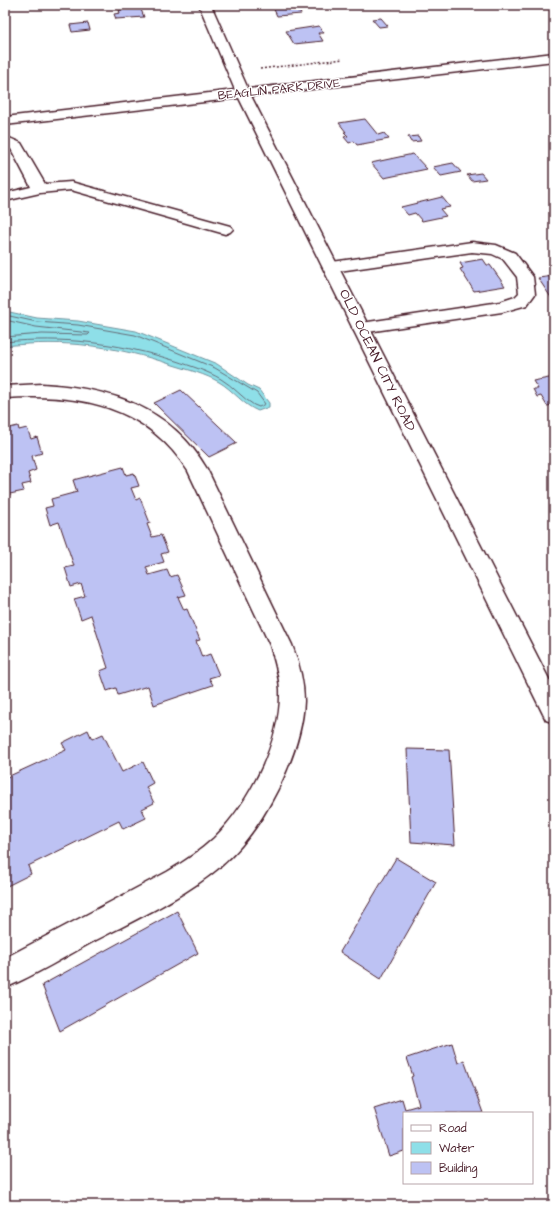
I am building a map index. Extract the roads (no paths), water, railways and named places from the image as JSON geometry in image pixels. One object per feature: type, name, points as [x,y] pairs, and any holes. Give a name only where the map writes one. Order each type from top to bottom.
[{"type":"main road","name":"OLD OCEAN CITY ROAD","points":[[205,5],[243,93],[332,267],[361,328],[554,713]]},
{"type":"main road","name":"BEAGLIN PARK DRIVE","points":[[5,121],[554,57]]},
{"type":"main road","points":[[5,140],[16,146],[40,189]]},
{"type":"main road","points":[[5,197],[40,189],[71,186],[225,229]]},
{"type":"main road","points":[[332,267],[472,246],[496,250],[509,256],[525,277],[527,294],[521,301],[502,307],[361,328]]},
{"type":"main road","points":[[5,392],[38,390],[60,391],[100,398],[135,411],[150,419],[164,429],[179,445],[197,470],[281,645],[290,675],[292,712],[275,768],[262,794],[244,822],[224,846],[196,869],[167,887],[5,974]]},
{"type":"water","points":[[5,311],[37,318],[78,321],[136,331],[217,364],[248,385],[259,390],[269,403],[269,407],[258,411],[214,379],[191,370],[131,353],[70,344],[49,343],[5,346]]}]
